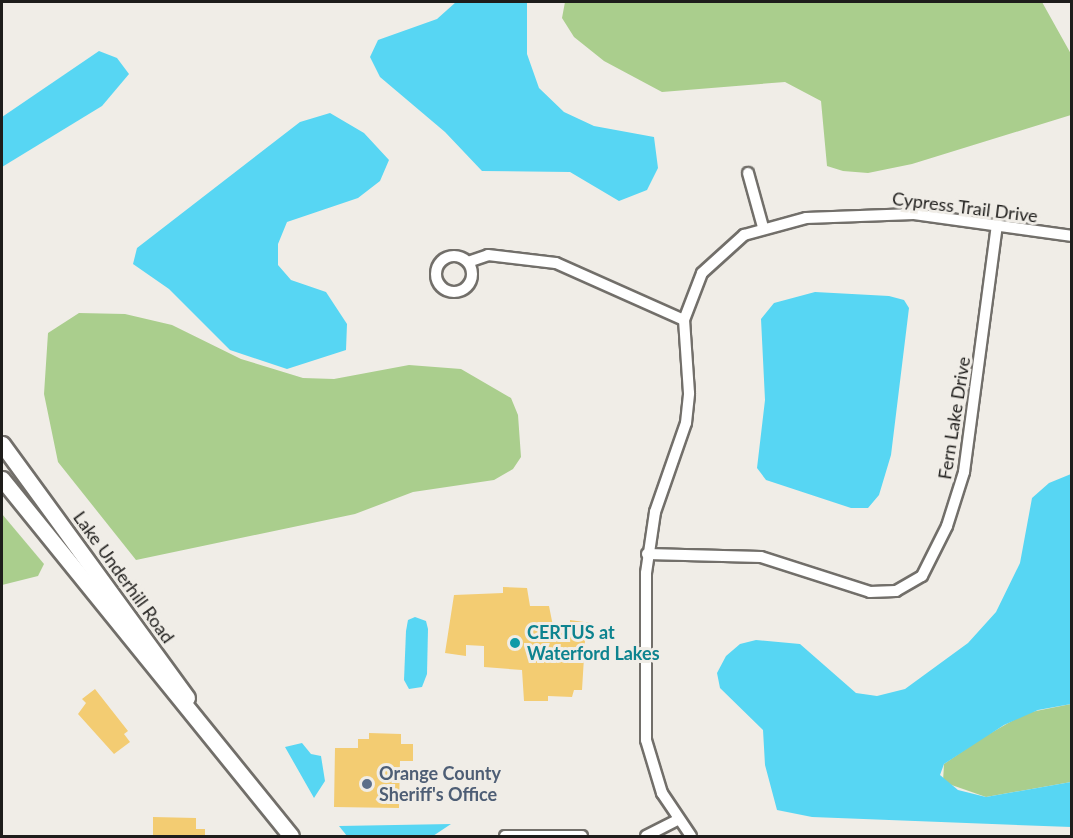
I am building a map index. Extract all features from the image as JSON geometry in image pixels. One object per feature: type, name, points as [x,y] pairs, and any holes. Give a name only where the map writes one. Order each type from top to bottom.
[{"type":"street","points":[[748,173],[763,227]]},
{"type":"street","name":"Cypress Trail Drive","points":[[691,837],[678,820],[658,783],[645,733],[648,554],[658,502],[687,418],[684,320],[707,265],[730,243],[763,227],[806,218],[896,214],[1071,236]]},
{"type":"street","name":"Fern Lake Drive","points":[[648,554],[765,557],[870,592],[896,591],[922,576],[945,533],[964,472],[997,225]]},
{"type":"street","points":[[468,262],[489,255],[556,263],[684,320]]},
{"type":"street","name":"Lake Underhill Road","points":[[2,444],[120,602],[210,737]]},
{"type":"street","name":"Lake Underhill Road","points":[[2,479],[291,837]]},
{"type":"street","points":[[646,837],[678,820]]},
{"type":"street","points":[[505,837],[582,837]]},
{"type":"green space","points":[[565,2],[1042,2],[1071,54],[1071,115],[912,164],[868,173],[843,171],[827,166],[821,101],[785,82],[662,92],[604,61],[574,37],[562,18]]},
{"type":"green space","points":[[79,313],[125,314],[172,325],[241,359],[303,378],[334,379],[409,365],[461,369],[511,398],[518,415],[521,457],[513,469],[494,480],[413,492],[355,514],[136,560],[58,462],[44,394],[48,333]]},
{"type":"green space","points":[[2,514],[44,564],[38,576],[2,585]]},
{"type":"green space","points":[[1071,704],[1071,782],[986,797],[943,782],[944,764],[982,738],[1026,713]]},
{"type":"water","points":[[456,2],[527,2],[527,54],[539,88],[564,112],[594,126],[654,137],[658,168],[647,190],[619,201],[570,172],[482,171],[445,132],[380,77],[370,57],[378,40],[437,19]]},
{"type":"water","points":[[99,51],[117,58],[129,74],[102,106],[2,167],[2,117]]},
{"type":"water","points":[[330,113],[364,133],[389,160],[380,181],[358,198],[287,222],[278,244],[278,265],[291,280],[326,292],[347,324],[346,350],[287,369],[230,350],[169,289],[133,264],[137,248],[300,122]]},
{"type":"water","points":[[815,292],[889,296],[904,300],[909,308],[891,455],[879,495],[868,508],[851,508],[766,480],[757,468],[765,400],[761,319],[774,303]]},
{"type":"water","points":[[1071,474],[1071,704],[1038,710],[1004,725],[944,764],[940,775],[958,790],[986,797],[1071,782],[1071,827],[812,817],[777,810],[765,765],[763,730],[720,688],[717,673],[726,656],[740,644],[756,640],[800,644],[856,693],[877,696],[905,689],[968,643],[996,612],[1020,563],[1032,498],[1049,483]]},
{"type":"water","points":[[415,617],[426,621],[428,629],[427,674],[422,687],[409,689],[404,680],[406,631],[408,620]]},
{"type":"water","points":[[302,743],[311,754],[321,756],[325,781],[314,798],[285,747]]},
{"type":"water","points":[[451,824],[433,836],[347,836],[339,826]]},
{"type":"building","name":"CERTUS at Waterford Lakes","points":[[503,587],[527,588],[530,606],[549,606],[553,626],[570,626],[570,620],[591,623],[591,641],[585,641],[582,690],[574,690],[572,697],[548,696],[548,701],[524,701],[522,670],[484,667],[484,646],[466,645],[466,656],[445,653],[454,595],[503,593]]},
{"type":"building","points":[[95,689],[128,731],[124,734],[130,742],[114,754],[78,714],[86,703],[82,699]]},
{"type":"building","name":"Orange County Sheriff's Office","points":[[369,733],[401,734],[401,744],[413,744],[413,761],[400,761],[399,808],[334,807],[335,748],[358,748],[358,739],[369,739]]},
{"type":"building","points":[[153,817],[196,818],[196,829],[205,829],[205,837],[153,837]]},
{"type":"place","name":"CERTUS at Waterford Lakes","points":[[515,643]]},
{"type":"place","name":"Orange County Sheriff's Office","points":[[367,784]]}]
